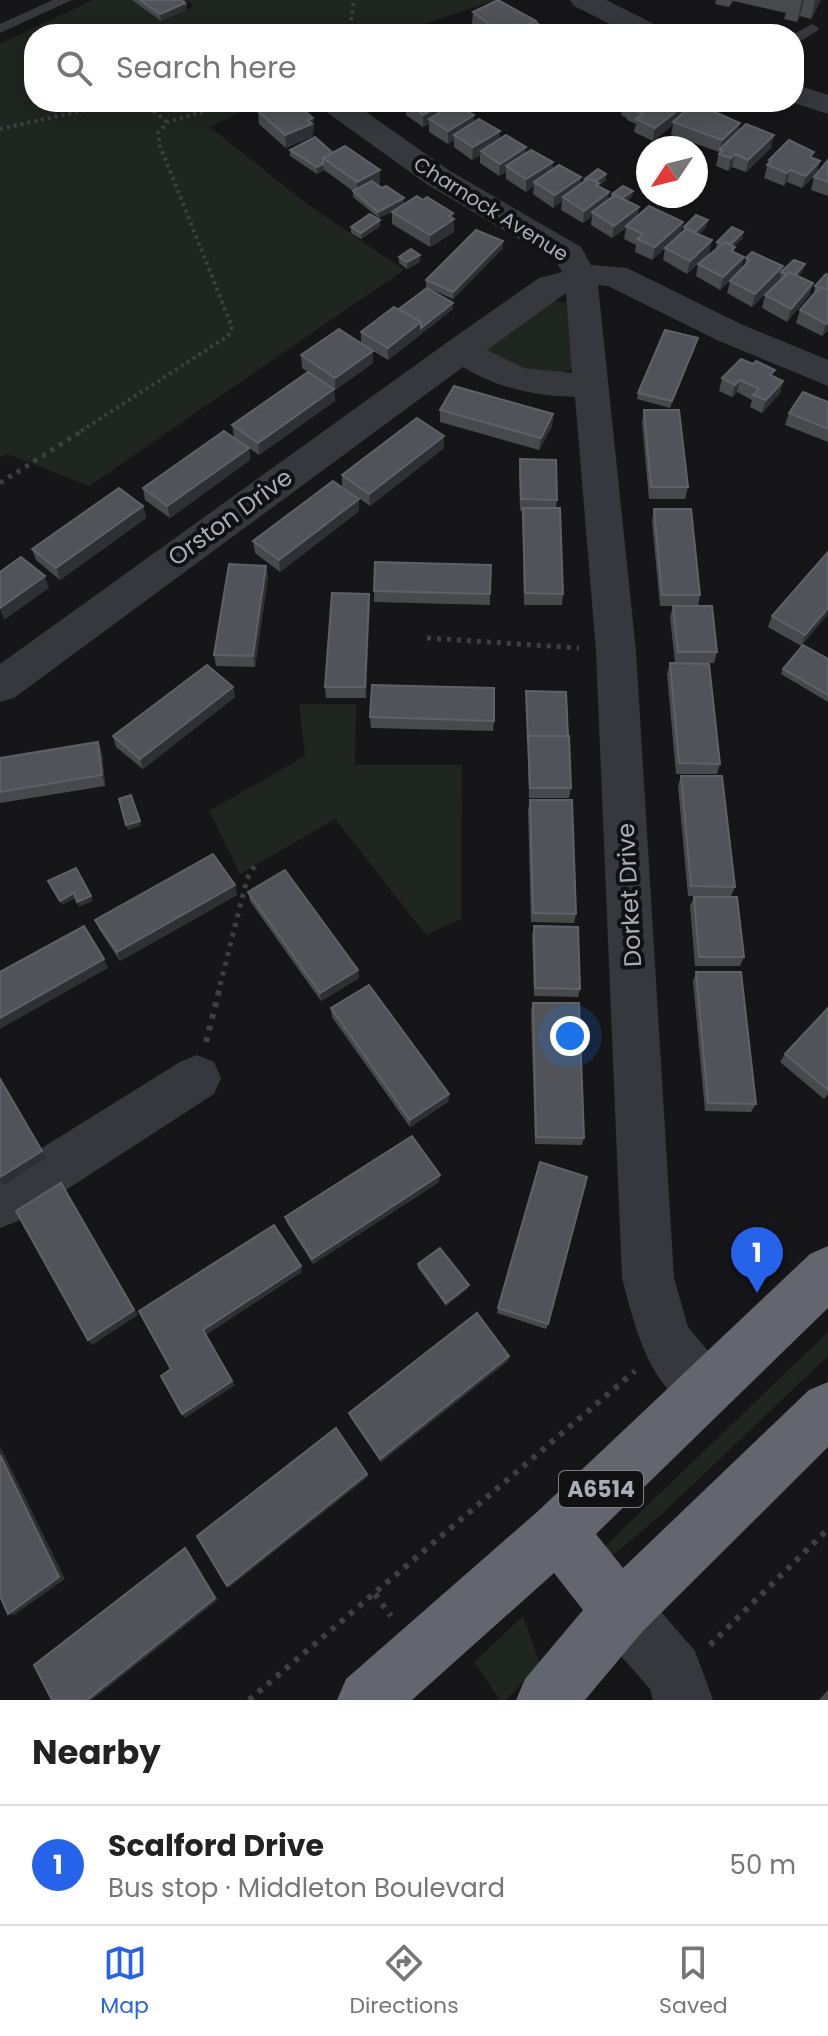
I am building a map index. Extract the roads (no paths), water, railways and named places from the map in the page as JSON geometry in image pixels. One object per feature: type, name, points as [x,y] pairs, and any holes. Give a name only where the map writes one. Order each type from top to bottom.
[{"type":"highway","name":"A6514","points":[[367,1700],[557,1532],[828,1272]]},
{"type":"highway","points":[[546,1700],[621,1611],[828,1409]]},
{"type":"highway","points":[[557,1532],[621,1611]]},
{"type":"street","points":[[584,0],[632,24]]},
{"type":"street","points":[[804,97],[828,105]]},
{"type":"street","name":"Charnock Avenue","points":[[346,112],[439,178],[569,254],[581,277],[615,276],[731,333],[828,374]]},
{"type":"street","name":"Orston Drive","points":[[0,686],[461,349],[551,286],[581,277]]},
{"type":"street","name":"Dorket Drive","points":[[581,277],[616,651],[648,1278],[665,1341],[705,1389]]},
{"type":"street","points":[[461,349],[481,364],[515,380],[548,385],[591,385]]},
{"type":"street","points":[[0,1203],[197,1078]]},
{"type":"street","points":[[621,1611],[674,1672],[691,1677]]},
{"type":"lane","points":[[0,29],[65,0]]},
{"type":"lane","points":[[804,34],[812,28]]},
{"type":"place","name":"Scalford Drive","points":[[757,1293]]}]
